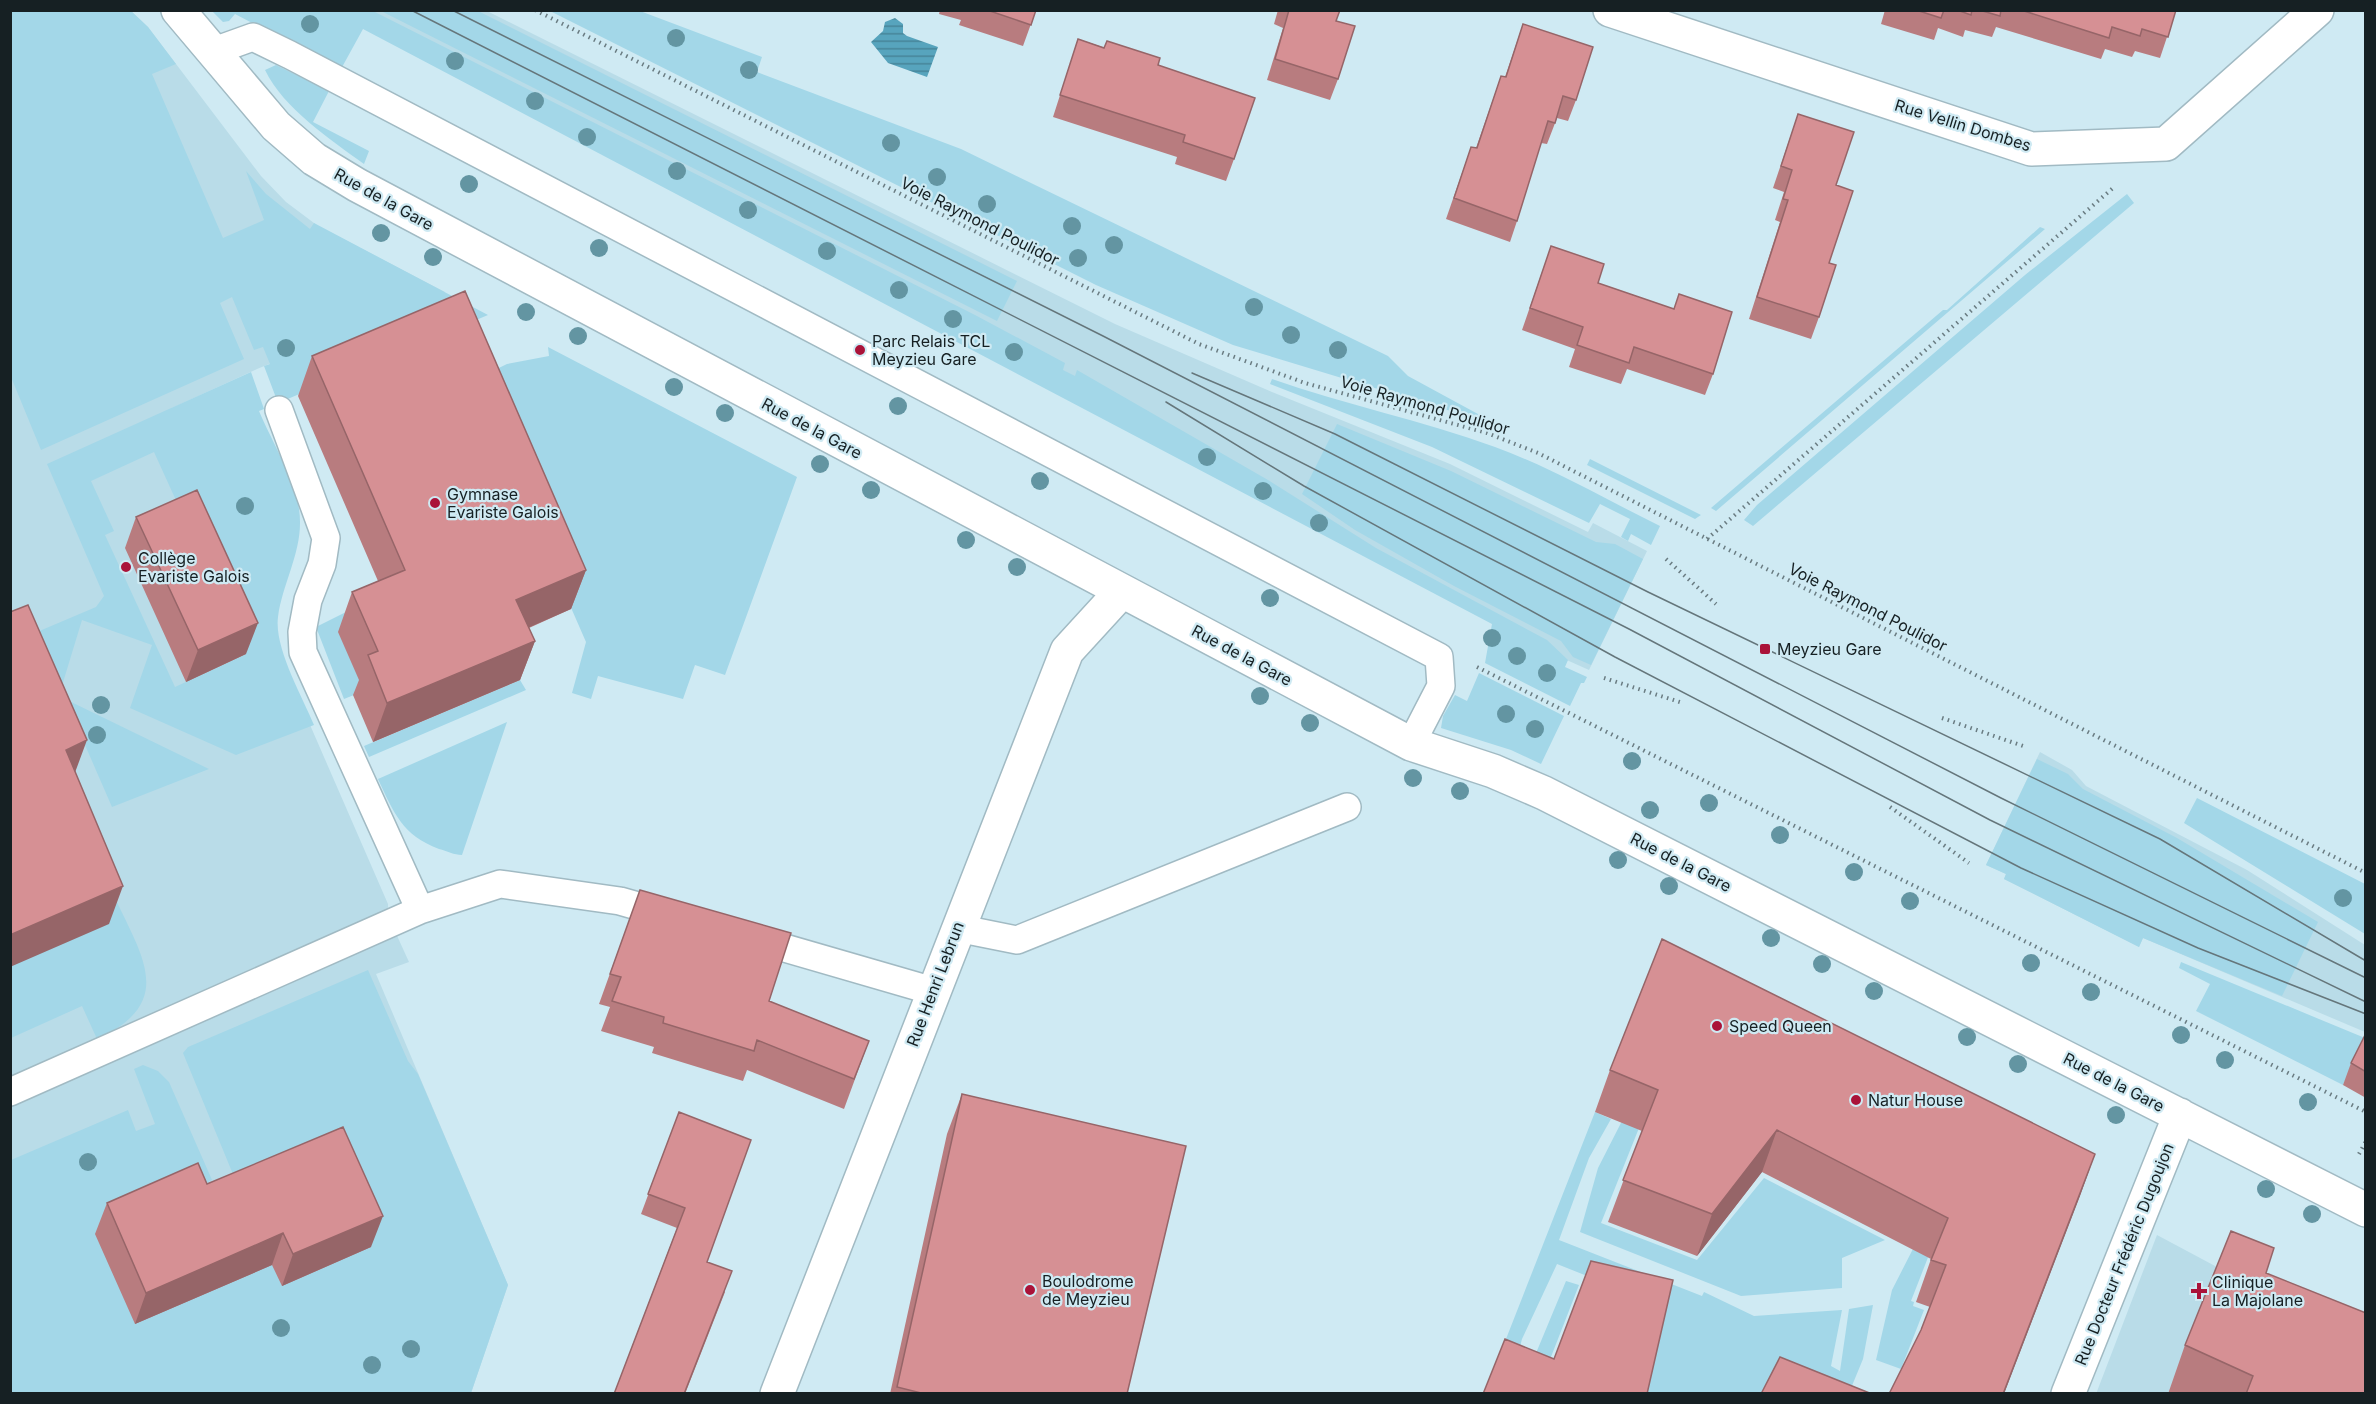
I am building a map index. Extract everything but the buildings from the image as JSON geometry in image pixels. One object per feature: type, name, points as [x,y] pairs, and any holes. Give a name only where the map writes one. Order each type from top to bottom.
[{"type":"street","name":"Rue de la Gare","points":[[178,10],[276,126],[314,159],[357,185],[1411,744],[1493,771],[1544,793],[2366,1210]]},
{"type":"street","name":"Rue Vellin Dombes","points":[[1610,10],[2031,149],[2166,144]]},
{"type":"street","points":[[2166,144],[2317,10]]},
{"type":"street","name":"Rue Henri Lebrun","points":[[777,1394],[1067,651],[1121,592]]},
{"type":"street","name":"Rue Docteur Frédéric Dugoujon","points":[[2068,1394],[2180,1115]]},
{"type":"lane","points":[[214,51],[253,38],[281,51],[1439,657],[1441,686],[1411,744]]},
{"type":"lane","points":[[279,410],[326,538],[322,564],[308,600],[302,632],[303,652],[420,910]]},
{"type":"lane","points":[[957,928],[1017,940],[1347,807]]},
{"type":"lane","points":[[10,1092],[420,910],[500,884],[620,901],[933,991]]},
{"type":"path","name":"Voie Raymond Poulidor","points":[[535,10],[1199,344],[1305,383],[1487,433],[1538,453],[2366,873]]},
{"type":"path","points":[[1707,539],[2166,144]]},
{"type":"path","points":[[1666,559],[1716,604]]},
{"type":"path","points":[[1439,657],[1471,664],[2366,1112]]},
{"type":"path","points":[[1604,678],[1683,703]]},
{"type":"path","points":[[1942,718],[2026,747]]},
{"type":"path","points":[[1890,807],[1969,863]]},
{"type":"path","points":[[2359,1154],[2366,1141]]},
{"type":"shaded area","name":"Collège Evariste Galois","points":[[10,11],[131,11],[148,27],[261,176],[286,202],[318,226],[445,292],[257,369],[172,408],[388,904],[388,916],[409,962],[376,974],[508,1285],[471,1393],[11,1393]]},
{"type":"shaded area","points":[[10,11],[131,11],[148,27],[176,64],[152,74],[223,238],[264,220],[246,171],[266,194],[310,229],[314,223],[488,315],[278,403],[264,366],[270,364],[263,347],[254,350],[232,297],[220,303],[244,359],[41,450],[11,377]]},
{"type":"shaded area","points":[[212,11],[373,11],[975,315],[1065,363],[1063,370],[1075,376],[1077,370],[1268,480],[1376,548],[1547,640],[1568,660],[1565,667],[1587,677],[1584,683],[1581,683],[1570,706],[1485,663],[1492,624],[363,29],[341,69],[235,14],[229,21],[223,22]]},
{"type":"shaded area","points":[[359,11],[487,11],[1115,324],[1272,392],[1450,464],[1588,532],[1593,523],[1647,551],[1589,670],[1560,657],[1062,370],[1064,366]]},
{"type":"shaded area","points":[[381,11],[478,11],[1017,281],[997,321]]},
{"type":"shaded area","points":[[550,11],[640,11],[762,57],[757,72],[961,149],[1388,356],[1408,376],[1500,426],[1233,345],[1096,285]]},
{"type":"shaded area","points":[[895,18],[903,24],[903,33],[907,36],[938,47],[927,77],[888,63],[871,42],[883,31],[885,22]]},
{"type":"shaded area","points":[[276,65],[329,91],[313,122],[369,151],[364,164],[309,122],[284,98],[265,70]]},
{"type":"shaded area","points":[[2127,194],[2134,203],[1753,526],[1744,520],[1757,505],[2025,275]]},
{"type":"shaded area","points":[[2040,227],[2045,229],[1716,511],[1711,508],[1943,310],[1947,310]]},
{"type":"shaded area","points":[[548,347],[797,477],[725,675],[695,665],[683,699],[598,676],[591,699],[572,693],[586,642],[472,381],[507,364],[549,356]]},
{"type":"shaded area","points":[[251,372],[264,409],[259,411],[288,472],[297,497],[299,537],[281,603],[278,629],[284,657],[314,725],[236,755],[130,708],[152,645],[82,620],[61,689],[37,632],[96,607],[104,596],[47,464]],"holes":[[[154,452],[246,654],[175,687],[105,535],[114,531],[91,481]]]},
{"type":"shaded area","points":[[1272,379],[1495,447],[1558,474],[1660,526],[1651,545],[1631,534],[1628,541],[1621,537],[1630,519],[1600,504],[1589,523],[1432,447],[1270,384]]},
{"type":"shaded area","points":[[1337,424],[1451,471],[1596,542],[1615,544],[1643,559],[1591,665],[1573,657],[1561,641],[1454,586],[1355,530],[1302,494]]},
{"type":"shaded area","points":[[1590,459],[1701,515],[1695,519],[1587,465]]},
{"type":"shaded area","points":[[366,602],[364,691],[344,699],[316,627]]},
{"type":"shaded area","points":[[1479,673],[1564,716],[1541,764],[1511,750],[1441,728],[1443,716],[1455,695],[1467,701]]},
{"type":"shaded area","points":[[520,680],[526,690],[369,757],[364,746]]},
{"type":"shaded area","points":[[65,699],[209,769],[112,807]]},
{"type":"shaded area","points":[[507,722],[462,855],[439,849],[416,837],[401,822],[378,779]]},
{"type":"shaded area","points":[[2040,752],[2072,770],[2086,786],[2247,870],[2365,945],[2365,1032],[2143,938],[2139,947],[2004,879],[2006,874],[1986,865]]},
{"type":"shaded area","points":[[2037,759],[2068,774],[2083,789],[2177,838],[2318,922],[2282,996],[2143,938],[2139,947],[2004,879],[2006,874],[1986,865]]},
{"type":"shaded area","points":[[2197,798],[2365,884],[2365,934],[2184,823]]},
{"type":"shaded area","points":[[112,891],[133,935],[146,974],[145,992],[138,1009],[123,1024],[97,1039],[82,1006],[11,1038],[10,966]]},
{"type":"shaded area","points":[[2181,962],[2365,1038],[2343,1085],[2196,1011],[2210,984],[2179,968]]},
{"type":"shaded area","points":[[368,970],[408,1061],[418,1074],[508,1285],[471,1393],[11,1394],[11,1160],[128,1110],[136,1131],[155,1124],[134,1069],[143,1065],[158,1071],[169,1082],[212,1180],[187,1194],[242,1196],[183,1053],[188,1047]]},
{"type":"shaded area","points":[[1648,1070],[1661,1073],[1601,1223],[1697,1260],[1764,1178],[1885,1240],[1842,1258],[1842,1288],[1741,1296],[1580,1232],[1598,1168]]},
{"type":"shaded area","points":[[1595,1112],[1611,1119],[1589,1158],[1559,1240],[1702,1296],[1704,1292],[1754,1316],[1842,1310],[1831,1366],[1840,1371],[1849,1309],[1873,1305],[1863,1359],[1849,1393],[1645,1393],[1665,1307],[1557,1264],[1522,1339],[1513,1374],[1495,1367]]},
{"type":"shaded area","name":"Clinique La Majolane","points":[[2157,1235],[2365,1346],[2365,1393],[2096,1394]]},
{"type":"shaded area","points":[[1934,1242],[1911,1301],[1914,1302],[1913,1306],[1924,1310],[1901,1369],[1876,1360],[1892,1290],[1916,1243]]},
{"type":"shaded area","points":[[1566,1281],[1579,1285],[1549,1362],[1519,1394]]},
{"type":"tram line","points":[[411,10],[1629,629],[1990,820],[2366,1002]]},
{"type":"tram line","points":[[452,10],[1103,336],[2001,798],[2366,978]]},
{"type":"tram line","points":[[1192,373],[1335,434],[1648,592],[2160,839],[2366,961]]},
{"type":"tram line","points":[[1166,402],[1304,486],[1615,657],[2021,868],[2198,948],[2366,1014]]},
{"type":"place","name":"Parc Relais TCL Meyzieu Gare","points":[[860,350]]},
{"type":"place","name":"Gymnase Evariste Galois","points":[[435,503]]},
{"type":"place","name":"Collège Evariste Galois","points":[[126,567]]},
{"type":"place","name":"Meyzieu Gare","points":[[1765,649]]},
{"type":"place","name":"Speed Queen","points":[[1717,1026]]},
{"type":"place","name":"Natur House","points":[[1856,1100]]},
{"type":"place","name":"Boulodrome de Meyzieu","points":[[1030,1290]]},
{"type":"place","name":"Clinique La Majolane","points":[[2199,1291]]}]
